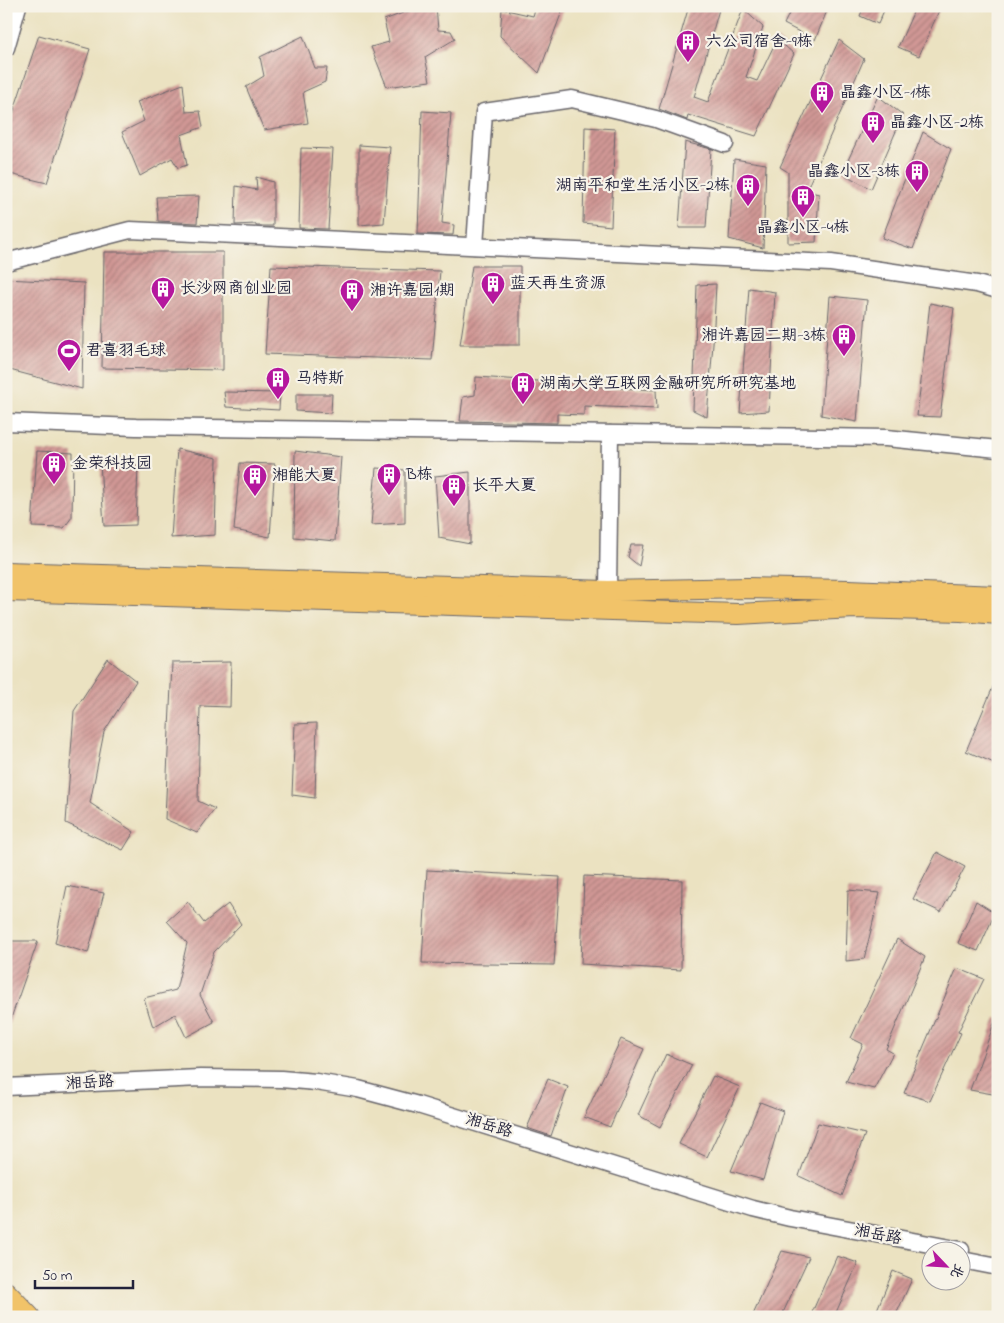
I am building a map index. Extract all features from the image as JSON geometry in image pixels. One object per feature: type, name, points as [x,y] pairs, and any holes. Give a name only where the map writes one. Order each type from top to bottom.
[{"type":"main road","points":[[6,572],[608,591],[747,588],[998,596]]},
{"type":"main road","points":[[6,591],[738,614],[855,608],[998,614]]},
{"type":"main road","points":[[6,1292],[30,1317]]},
{"type":"street","points":[[6,48],[18,6]]},
{"type":"street","points":[[475,246],[484,112],[572,99],[656,119],[725,144]]},
{"type":"street","points":[[6,262],[130,230],[831,263],[977,284],[998,290]]},
{"type":"street","points":[[6,422],[136,427],[886,438],[998,449]]},
{"type":"street","points":[[608,591],[610,434]]},
{"type":"street","name":"湘岳路","points":[[6,1087],[200,1078],[248,1078],[316,1082],[418,1104],[753,1209],[922,1243]]},
{"type":"street","name":"湘岳路","points":[[6,1096],[222,1086],[297,1089],[336,1095],[447,1124],[732,1212],[828,1235],[922,1252]]},
{"type":"street","name":"湘岳路","points":[[972,1253],[998,1257]]},
{"type":"street","points":[[972,1262],[998,1267]]},
{"type":"building","points":[[422,6],[436,6],[438,30],[451,31],[455,39],[425,57],[430,81],[387,87],[371,47],[389,42],[384,20]]},
{"type":"building","points":[[536,6],[564,6],[539,73],[500,36],[502,9],[533,16]]},
{"type":"building","points":[[689,6],[720,6],[694,97],[708,102],[743,9],[763,27],[746,77],[757,81],[777,39],[794,54],[756,136],[688,115],[687,120],[659,109]]},
{"type":"building","points":[[793,6],[829,6],[815,40],[784,24]]},
{"type":"building","points":[[864,6],[886,6],[878,24],[860,16]]},
{"type":"building","points":[[916,6],[941,6],[919,56],[898,47]]},
{"type":"building","points":[[39,35],[90,49],[47,183],[6,173],[6,134]]},
{"type":"building","points":[[303,36],[315,68],[327,68],[325,82],[303,92],[308,123],[264,130],[246,87],[264,76],[260,57]]},
{"type":"building","name":"晶鑫小区-1栋","points":[[839,40],[864,59],[806,191],[819,194],[816,242],[788,243],[788,172],[780,167]]},
{"type":"building","points":[[183,84],[186,112],[200,111],[203,127],[181,135],[187,165],[178,168],[172,158],[140,176],[122,132],[144,121],[137,102]]},
{"type":"building","name":"晶鑫小区-2栋","points":[[878,96],[903,115],[871,189],[842,173]]},
{"type":"building","points":[[422,111],[451,113],[442,223],[454,225],[453,235],[418,234]]},
{"type":"building","points":[[585,127],[615,129],[611,226],[583,223]]},
{"type":"building","name":"晶鑫小区-3栋","points":[[923,132],[951,149],[913,249],[882,238]]},
{"type":"building","points":[[685,142],[711,149],[706,228],[679,228]]},
{"type":"building","points":[[359,145],[390,147],[384,223],[359,225]]},
{"type":"building","points":[[301,148],[333,149],[328,229],[299,228]]},
{"type":"building","name":"湖南平和堂生活小区-2栋","points":[[734,159],[766,164],[763,248],[729,239]]},
{"type":"building","points":[[256,177],[273,182],[273,226],[256,226],[256,224],[235,225],[236,186],[257,190]]},
{"type":"building","points":[[199,196],[197,223],[158,221],[156,197]]},
{"type":"building","name":"长沙网商创业园","points":[[104,252],[223,252],[223,370],[102,368]]},
{"type":"building","name":"湘许嘉园1期","points":[[271,266],[440,271],[432,360],[265,354]]},
{"type":"building","name":"蓝天再生资源","points":[[472,266],[520,266],[520,345],[460,345]]},
{"type":"building","points":[[6,279],[84,283],[82,389],[6,369]]},
{"type":"building","points":[[716,284],[707,417],[693,410],[697,285]]},
{"type":"building","points":[[749,288],[775,292],[769,411],[740,413]]},
{"type":"building","name":"湘许嘉园二期-3栋","points":[[830,296],[867,300],[857,422],[821,415]]},
{"type":"building","points":[[930,303],[954,308],[940,417],[917,416]]},
{"type":"building","name":"湖南大学互联网金融研究所研究基地","points":[[476,377],[656,390],[657,409],[584,406],[584,415],[557,414],[557,423],[460,421],[463,397],[475,395]]},
{"type":"building","points":[[224,392],[280,393],[279,410],[226,407]]},
{"type":"building","points":[[296,394],[332,394],[331,413],[296,411]]},
{"type":"building","points":[[177,449],[217,458],[215,535],[171,538]]},
{"type":"building","name":"金荣科技园","points":[[37,451],[73,453],[72,517],[64,528],[32,527]]},
{"type":"building","points":[[295,451],[341,457],[335,541],[294,537]]},
{"type":"building","points":[[100,462],[138,465],[136,525],[104,526]]},
{"type":"building","name":"湘能大夏","points":[[240,463],[275,464],[270,537],[234,530]]},
{"type":"building","name":"B栋","points":[[376,468],[405,470],[405,523],[371,525]]},
{"type":"building","name":"长平大夏","points":[[470,472],[470,544],[439,538],[435,476]]},
{"type":"building","points":[[631,545],[643,545],[639,566],[628,557]]},
{"type":"building","points":[[108,659],[136,681],[104,732],[90,803],[134,832],[123,850],[66,823],[74,711]]},
{"type":"building","points":[[231,662],[230,707],[200,706],[198,801],[215,809],[197,833],[165,819],[172,663]]},
{"type":"building","points":[[998,675],[998,753],[994,763],[966,751]]},
{"type":"building","points":[[317,723],[315,798],[292,795],[295,724]]},
{"type":"building","points":[[937,852],[965,867],[941,912],[913,899]]},
{"type":"building","points":[[427,870],[560,877],[554,965],[422,963]]},
{"type":"building","points":[[584,876],[682,880],[681,970],[581,964]]},
{"type":"building","points":[[67,886],[104,893],[88,953],[55,943]]},
{"type":"building","points":[[848,890],[880,893],[864,959],[846,961]]},
{"type":"building","points":[[976,901],[995,913],[978,951],[958,943]]},
{"type":"building","points":[[188,902],[204,923],[228,904],[241,924],[214,952],[200,995],[214,1022],[186,1037],[175,1014],[153,1027],[144,998],[176,990],[187,943],[167,921]]},
{"type":"building","points":[[897,939],[925,957],[886,1049],[893,1053],[874,1089],[846,1082],[863,1044],[851,1038]]},
{"type":"building","points":[[6,941],[38,941],[8,1027],[6,1027]]},
{"type":"building","points":[[957,968],[984,979],[958,1032],[961,1033],[930,1101],[904,1093]]},
{"type":"building","points":[[996,1018],[998,1018],[998,1095],[970,1090]]},
{"type":"building","points":[[621,1039],[644,1049],[610,1127],[584,1117]]},
{"type":"building","points":[[666,1054],[692,1065],[660,1127],[638,1115]]},
{"type":"building","points":[[713,1076],[740,1087],[707,1157],[679,1144]]},
{"type":"building","points":[[548,1079],[568,1087],[551,1136],[527,1128]]},
{"type":"building","points":[[760,1102],[783,1111],[763,1180],[731,1171]]},
{"type":"building","points":[[818,1123],[865,1134],[842,1196],[799,1176]]},
{"type":"building","points":[[782,1251],[809,1257],[781,1317],[752,1317]]},
{"type":"building","points":[[837,1256],[858,1263],[834,1317],[810,1317]]},
{"type":"building","points":[[893,1271],[912,1279],[895,1317],[874,1317]]},
{"type":"place","name":"六公司宿舍-9栋","points":[[688,63]]},
{"type":"place","name":"晶鑫小区-1栋","points":[[822,114]]},
{"type":"place","name":"晶鑫小区-2栋","points":[[873,144]]},
{"type":"place","name":"晶鑫小区-3栋","points":[[917,193]]},
{"type":"place","name":"湖南平和堂生活小区-2栋","points":[[748,207]]},
{"type":"place","name":"晶鑫小区-4栋","points":[[803,218]]},
{"type":"place","name":"蓝天再生资源","points":[[493,305]]},
{"type":"place","name":"长沙网商创业园","points":[[163,310]]},
{"type":"place","name":"湘许嘉园1期","points":[[352,312]]},
{"type":"place","name":"湘许嘉园二期-3栋","points":[[844,357]]},
{"type":"place","name":"君喜羽毛球","points":[[69,372]]},
{"type":"place","name":"马特斯","points":[[278,400]]},
{"type":"place","name":"湖南大学互联网金融研究所研究基地","points":[[523,405]]},
{"type":"place","name":"金荣科技园","points":[[54,485]]},
{"type":"place","name":"B栋","points":[[389,496]]},
{"type":"place","name":"湘能大夏","points":[[255,497]]},
{"type":"place","name":"长平大夏","points":[[454,507]]}]
